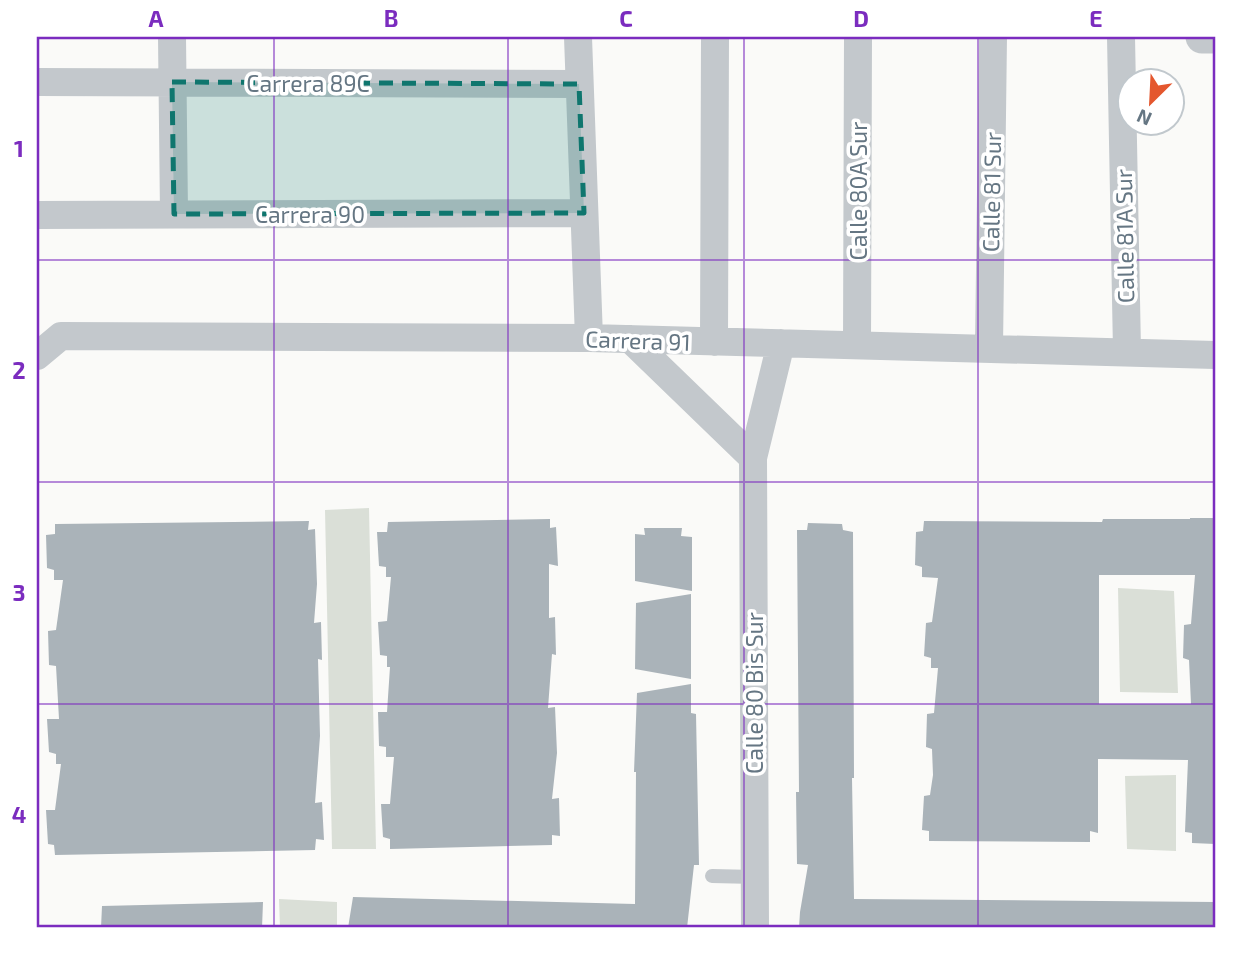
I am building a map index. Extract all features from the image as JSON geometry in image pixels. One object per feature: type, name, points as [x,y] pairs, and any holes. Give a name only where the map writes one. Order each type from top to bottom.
[{"type":"street","points":[[172,37],[174,214]]},
{"type":"street","points":[[578,37],[589,338]]},
{"type":"street","points":[[714,342],[715,37]]},
{"type":"street","name":"Calle 80A Sur","points":[[857,345],[858,37]]},
{"type":"street","name":"Calle 81 Sur","points":[[989,348],[993,37]]},
{"type":"street","name":"Calle 81A Sur","points":[[1121,37],[1127,351]]},
{"type":"street","points":[[1202,37],[1215,37]]},
{"type":"street","name":"Carrera 89C","points":[[37,82],[579,84]]},
{"type":"street","name":"Carrera 90","points":[[37,215],[584,213]]},
{"type":"street","name":"Carrera 91","points":[[37,356],[61,335],[589,338],[1215,355]]},
{"type":"street","points":[[631,340],[752,458]]},
{"type":"street","name":"Calle 80 Bis Sur","points":[[755,928],[752,458],[781,343]]},
{"type":"lane","points":[[712,876],[755,877]]},
{"type":"highlighted area","points":[[172,82],[579,84],[584,213],[174,214]]},
{"type":"shaded area","points":[[369,508],[376,849],[332,849],[325,510]]},
{"type":"shaded area","points":[[1118,588],[1174,591],[1178,693],[1120,692]]},
{"type":"shaded area","points":[[1176,775],[1176,851],[1127,849],[1125,776]]},
{"type":"shaded area","points":[[279,899],[337,902],[337,928],[280,928]]},
{"type":"building","points":[[1215,518],[1215,844],[1192,843],[1192,833],[1185,832],[1188,760],[1098,759],[1098,833],[1090,831],[1090,842],[929,841],[929,831],[922,830],[924,796],[930,795],[933,775],[932,749],[926,747],[927,714],[934,713],[938,668],[931,668],[931,658],[924,656],[926,623],[932,622],[938,578],[922,577],[922,567],[915,565],[916,532],[923,531],[924,521],[1102,522],[1103,519]],"holes":[[[1099,575],[1195,575],[1191,624],[1184,625],[1183,658],[1189,660],[1191,704],[1099,704]]]},
{"type":"building","points":[[550,519],[550,528],[556,527],[558,566],[549,564],[549,618],[555,617],[556,655],[552,654],[548,708],[555,707],[557,753],[552,799],[559,798],[560,836],[552,835],[552,845],[390,849],[390,839],[383,837],[381,804],[390,804],[394,757],[386,757],[386,747],[379,746],[378,712],[387,712],[390,667],[387,667],[387,656],[380,655],[378,622],[387,621],[391,577],[386,577],[386,567],[379,566],[377,532],[387,532],[388,522]]},
{"type":"building","points":[[309,521],[308,530],[315,529],[317,584],[314,623],[321,622],[322,660],[318,659],[320,736],[315,803],[322,802],[324,840],[316,839],[315,850],[55,855],[54,845],[48,844],[46,810],[55,810],[61,764],[56,764],[56,754],[49,752],[47,719],[59,719],[56,666],[49,665],[48,631],[56,630],[63,580],[54,580],[54,570],[47,568],[46,535],[55,534],[55,524]]},
{"type":"building","points":[[808,523],[842,524],[843,530],[853,532],[854,899],[1215,902],[1215,928],[799,928],[808,865],[797,864],[797,530],[807,530]]},
{"type":"building","points":[[644,528],[682,528],[681,536],[692,537],[692,591],[635,581],[635,534],[645,535]]},
{"type":"building","points":[[691,594],[691,679],[635,669],[636,603]]},
{"type":"building","points":[[691,684],[691,713],[696,714],[699,865],[694,865],[687,928],[348,928],[353,897],[635,904],[634,772],[637,693]]},
{"type":"building","points":[[263,902],[262,928],[101,928],[102,906]]}]
